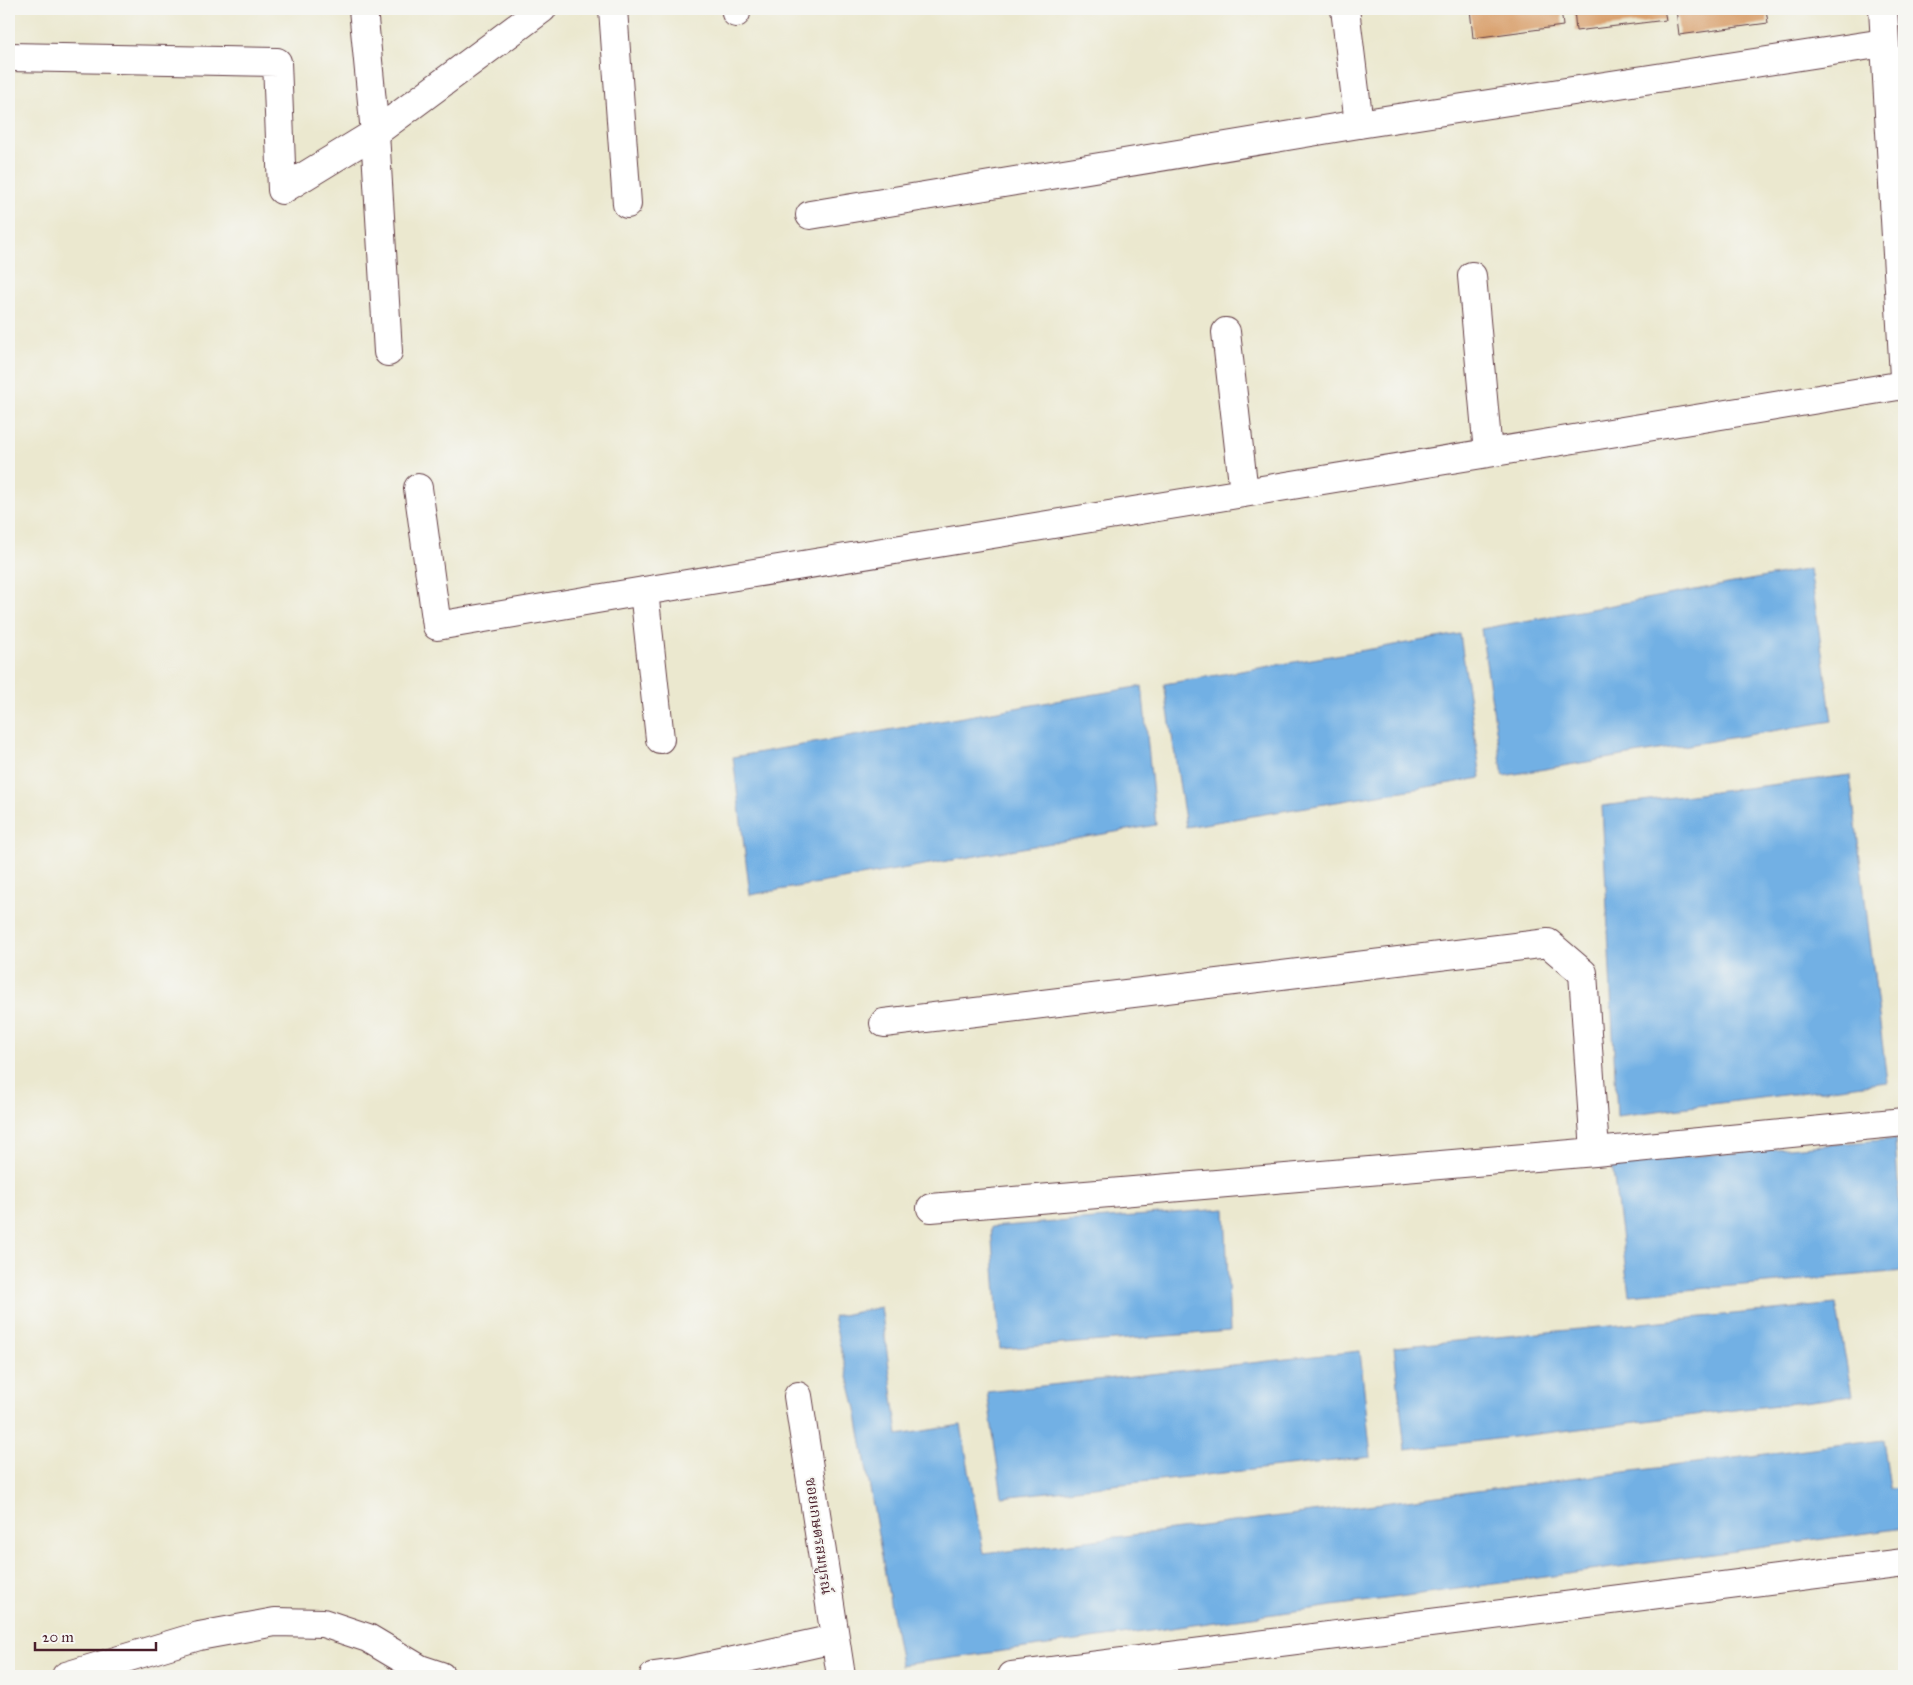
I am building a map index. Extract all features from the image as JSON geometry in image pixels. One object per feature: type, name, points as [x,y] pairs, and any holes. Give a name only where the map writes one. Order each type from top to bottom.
[{"type":"street","points":[[363,9],[375,133],[388,352]]},
{"type":"street","points":[[9,57],[277,62],[282,190],[375,133],[542,9]]},
{"type":"street","points":[[613,9],[627,204]]},
{"type":"street","points":[[1345,9],[1359,124]]},
{"type":"street","points":[[1883,9],[1884,43],[1899,192],[1904,376]]},
{"type":"street","points":[[810,215],[1359,124],[1884,43]]},
{"type":"street","points":[[1472,276],[1488,453]]},
{"type":"street","points":[[1226,332],[1244,493]]},
{"type":"street","points":[[418,488],[437,626],[1904,385]]},
{"type":"street","points":[[644,591],[660,739]]},
{"type":"street","points":[[884,1022],[1548,943],[1583,973],[1595,1152]]},
{"type":"street","points":[[931,1208],[1595,1152],[1904,1122]]},
{"type":"street","name":"ซอยเกษตรสมบูรณ์","points":[[798,1396],[841,1676]]},
{"type":"street","points":[[1012,1676],[1904,1563]]},
{"type":"street","points":[[66,1676],[199,1636],[275,1622],[322,1623],[359,1635],[368,1638],[420,1669],[441,1676]]},
{"type":"street","points":[[654,1676],[683,1672],[834,1639]]},
{"type":"water","points":[[1810,569],[1832,721],[1503,776],[1481,629]]},
{"type":"water","points":[[1460,634],[1481,778],[1186,827],[1164,684]]},
{"type":"water","points":[[1142,686],[1156,825],[750,895],[733,757]]},
{"type":"water","points":[[1850,775],[1887,1082],[1617,1116],[1602,806]]},
{"type":"water","points":[[1895,1139],[1904,1271],[1629,1295],[1612,1163]]},
{"type":"water","points":[[1225,1209],[1230,1331],[1000,1349],[991,1227]]},
{"type":"water","points":[[1836,1304],[1852,1396],[1405,1450],[1394,1347]]},
{"type":"water","points":[[881,1307],[898,1435],[961,1425],[984,1554],[1883,1439],[1890,1489],[1904,1488],[1904,1528],[901,1665],[856,1409],[833,1317]]},
{"type":"water","points":[[1360,1351],[1371,1457],[1002,1497],[987,1392]]},
{"type":"building","points":[[1470,9],[1561,9],[1563,26],[1473,38]]},
{"type":"building","points":[[1574,9],[1664,9],[1666,20],[1576,31]]},
{"type":"building","points":[[1676,9],[1766,9],[1768,23],[1679,35]]}]
